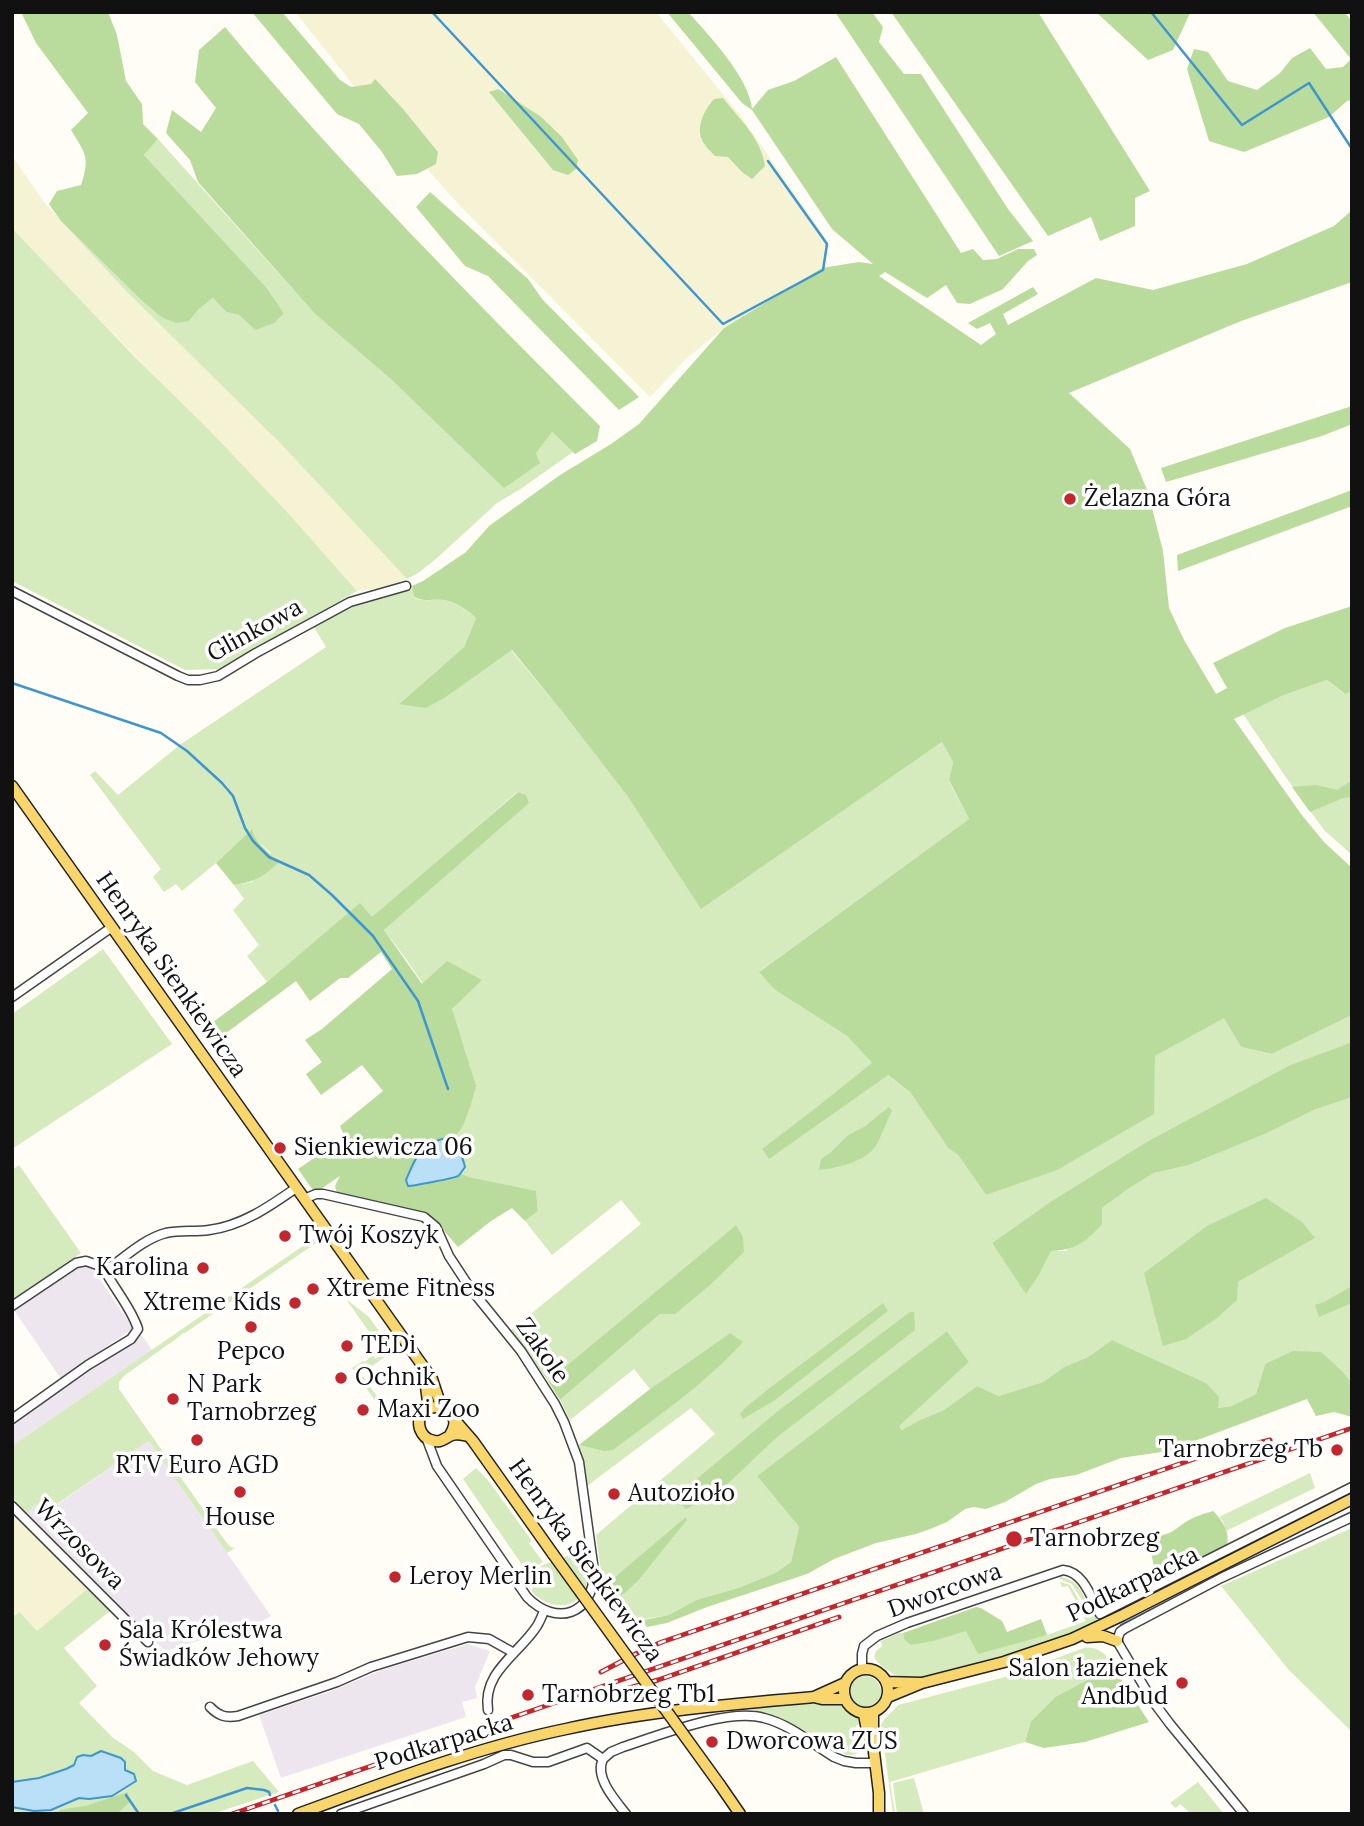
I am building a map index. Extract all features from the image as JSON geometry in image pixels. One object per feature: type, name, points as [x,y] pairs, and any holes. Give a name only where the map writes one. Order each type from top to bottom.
[{"type":"main road","name":"Henryka Sienkiewicza","points":[[12,786],[435,1384],[443,1408]]},
{"type":"main road","name":"Henryka Sienkiewicza","points":[[423,1367],[428,1393],[425,1411]]},
{"type":"main road","points":[[445,1438],[454,1425],[449,1411],[435,1406],[425,1411],[419,1424],[426,1437],[433,1441],[468,1436]]},
{"type":"main road","name":"Henryka Sienkiewicza","points":[[453,1418],[740,1814]]},
{"type":"main road","name":"Podkarpacka","points":[[887,1697],[922,1683],[1004,1662],[1072,1639],[1352,1499]]},
{"type":"main road","points":[[1072,1639],[1099,1635],[1117,1641]]},
{"type":"main road","points":[[862,1669],[874,1670],[886,1682],[887,1697],[881,1707],[868,1713],[858,1713],[844,1699],[843,1689],[852,1673],[862,1669]]},
{"type":"main road","name":"Podkarpacka","points":[[886,1682],[922,1683]]},
{"type":"main road","name":"Podkarpacka","points":[[298,1814],[430,1766],[511,1742],[636,1716],[814,1697],[845,1683]]},
{"type":"main road","name":"Podkarpacka","points":[[814,1697],[844,1699]]},
{"type":"main road","points":[[868,1713],[868,1736],[873,1744],[882,1814]]},
{"type":"street","name":"Glinkowa","points":[[12,591],[178,676],[188,680],[200,680],[218,676],[350,602],[406,586]]},
{"type":"street","points":[[12,997],[112,927]]},
{"type":"street","points":[[12,1306],[76,1263],[86,1261],[103,1267],[111,1266],[149,1240],[166,1233],[228,1226],[263,1211],[296,1188]]},
{"type":"street","name":"Zakole","points":[[304,1199],[323,1194],[424,1217],[430,1221],[458,1271],[521,1351],[555,1404],[579,1462],[589,1524],[594,1580],[589,1597],[583,1604],[563,1614],[544,1611]]},
{"type":"street","points":[[12,1419],[88,1365],[131,1339],[138,1329],[134,1316],[112,1286],[103,1267]]},
{"type":"street","points":[[426,1437],[437,1466],[522,1590],[544,1611],[537,1625],[490,1685],[488,1710]]},
{"type":"street","points":[[432,1455],[445,1438]]},
{"type":"street","name":"Dworcowa","points":[[862,1669],[864,1646],[877,1636],[907,1623],[1063,1570],[1079,1577],[1100,1614],[1352,1487]]},
{"type":"street","name":"Wrzosowa","points":[[12,1506],[148,1642]]},
{"type":"street","points":[[1244,1814],[1170,1724],[1117,1637],[1124,1629],[1221,1578],[1352,1517]]},
{"type":"street","points":[[210,1707],[220,1716],[238,1716],[372,1667],[468,1637],[489,1639],[514,1653]]},
{"type":"street","points":[[626,1814],[601,1777],[603,1759],[611,1752],[719,1718],[750,1715],[764,1718],[778,1723],[844,1762],[875,1763]]},
{"type":"street","points":[[341,1814],[504,1755],[533,1762],[548,1762],[587,1748],[603,1759]]},
{"type":"shaded area","points":[[295,12],[656,12],[740,115],[826,238],[822,268],[724,328],[686,359],[650,397],[460,206],[358,91]]},
{"type":"shaded area","points":[[12,156],[44,202],[126,291],[281,444],[407,579],[382,588],[357,591],[289,514],[12,228]]},
{"type":"shaded area","points":[[82,1264],[90,1265],[133,1328],[61,1379],[14,1310]]},
{"type":"shaded area","points":[[142,1335],[152,1350],[12,1446],[12,1424]]},
{"type":"shaded area","points":[[149,1441],[271,1616],[261,1622],[165,1651],[27,1513],[36,1503],[46,1512]]},
{"type":"shaded area","points":[[12,1511],[87,1589],[37,1631],[21,1612],[12,1617]]},
{"type":"shaded area","points":[[468,1644],[490,1651],[475,1687],[477,1698],[462,1702],[466,1717],[281,1778],[259,1715],[329,1692],[382,1670]]},
{"type":"green space","points":[[21,12],[108,12],[117,35],[126,81],[142,104],[143,124],[158,139],[144,155],[266,287],[284,313],[274,323],[255,330],[239,315],[226,312],[213,298],[189,321],[176,323],[161,317],[61,221],[49,204],[57,191],[81,185],[85,156],[71,130],[88,113],[36,43]]},
{"type":"green space","points":[[252,12],[282,12],[340,80],[351,87],[371,84],[375,79],[438,152],[436,164],[417,174],[397,176],[359,124],[337,114]]},
{"type":"green space","points":[[667,12],[688,12],[707,33],[744,84],[752,109],[768,90],[794,81],[836,57],[961,253],[973,249],[983,260],[997,259],[1018,249],[1034,249],[1037,255],[1028,261],[1003,289],[970,304],[957,303],[946,285],[927,298],[885,272],[879,276],[981,345],[996,334],[990,323],[977,329],[968,323],[1033,287],[1038,294],[1003,314],[1008,325],[1096,278],[1153,290],[1247,264],[1334,226],[1352,210],[1352,282],[1241,321],[1069,393],[1130,449],[1148,492],[1163,551],[1169,608],[1184,640],[1216,694],[1227,688],[1213,663],[1285,628],[1352,606],[1352,691],[1345,694],[1327,680],[1284,695],[1234,719],[1301,814],[1324,842],[1352,868],[1352,1015],[1272,1054],[1241,1047],[1224,1018],[1155,1056],[1154,1114],[1057,1170],[986,1195],[958,1155],[948,1148],[910,1092],[888,1075],[769,1159],[762,1149],[872,1063],[847,1036],[775,990],[759,972],[969,819],[949,780],[953,762],[942,742],[701,909],[628,797],[512,650],[426,708],[399,704],[464,647],[476,618],[448,601],[414,597],[412,586],[466,552],[489,526],[560,475],[639,424],[724,328],[822,268],[859,262],[873,264],[832,229],[752,110],[742,103]]},
{"type":"green space","points":[[835,12],[872,12],[883,27],[879,42],[904,74],[921,74],[1008,209],[1033,241],[999,256]]},
{"type":"green space","points":[[891,12],[1038,12],[1150,191],[1135,198],[1135,226],[1100,241],[1091,217],[1048,236]]},
{"type":"green space","points":[[1096,12],[1190,13],[1173,50],[1148,60]]},
{"type":"green space","points":[[1313,12],[1344,12],[1352,21],[1352,100],[1347,101],[1329,117],[1244,152],[1209,141],[1187,69],[1194,49],[1208,52],[1228,81],[1257,90],[1280,73],[1292,58],[1310,48],[1326,69],[1343,67],[1351,59]]},
{"type":"green space","points":[[225,27],[361,181],[600,426],[597,441],[575,454],[552,432],[536,453],[540,463],[504,488],[393,381],[315,314],[198,182],[190,160],[166,133],[172,110],[201,132],[216,108],[195,82],[199,50]]},
{"type":"green space","points":[[498,89],[540,116],[562,137],[578,160],[576,169],[568,175],[553,170],[489,92]]},
{"type":"green space","points":[[723,98],[749,130],[763,156],[765,166],[752,179],[728,157],[715,156],[701,137],[700,125],[707,108],[714,99]]},
{"type":"green space","points":[[158,139],[315,314],[393,381],[535,453],[552,432],[573,452],[497,503],[437,558],[407,579],[281,444],[126,291],[61,221],[161,317],[189,321],[213,298],[226,312],[239,315],[255,330],[284,313],[266,287],[144,155]]},
{"type":"green space","points":[[430,192],[528,279],[543,300],[639,397],[619,410],[488,276],[465,266],[416,207]]},
{"type":"green space","points":[[12,228],[289,514],[357,591],[219,669],[185,670],[12,581]]},
{"type":"green space","points":[[1352,406],[1352,424],[1322,436],[1166,482],[1161,468]]},
{"type":"green space","points":[[1352,490],[1352,506],[1178,571],[1177,555]]},
{"type":"green space","points":[[412,586],[414,598],[448,601],[476,618],[464,647],[400,703],[446,697],[511,650],[628,797],[701,908],[942,742],[953,762],[949,781],[969,819],[760,971],[775,990],[847,1036],[872,1063],[910,1092],[948,1148],[958,1155],[986,1195],[1153,1114],[1155,1056],[1224,1017],[1241,1047],[1272,1054],[1352,1015],[1352,1042],[1290,1065],[1148,1141],[1050,1202],[992,1243],[1026,1293],[1051,1251],[1066,1251],[1102,1208],[1154,1173],[1189,1165],[1265,1134],[1314,1110],[1352,1097],[1352,1383],[1343,1372],[1265,1364],[1256,1394],[1231,1406],[1217,1408],[1206,1383],[1112,1340],[1043,1382],[999,1396],[977,1386],[944,1410],[903,1430],[898,1426],[969,1362],[947,1331],[757,1476],[799,1527],[791,1562],[775,1573],[738,1588],[696,1600],[669,1615],[645,1619],[647,1627],[614,1598],[624,1594],[639,1580],[686,1518],[603,1587],[596,1535],[715,1434],[691,1408],[587,1486],[579,1445],[603,1451],[730,1333],[650,1389],[634,1369],[570,1420],[560,1400],[660,1314],[736,1225],[548,1381],[511,1330],[641,1224],[621,1200],[552,1255],[525,1221],[538,1211],[536,1192],[469,1177],[448,1168],[440,1155],[466,1053],[452,1008],[423,984],[384,930],[528,803],[526,795],[517,792],[372,918],[360,904],[267,982],[247,956],[259,945],[233,910],[244,899],[234,885],[252,882],[271,853],[253,837],[251,830],[182,891],[176,884],[164,892],[153,877],[161,869],[90,775],[95,771],[118,795],[181,744],[326,647],[314,627],[352,606],[393,595]],"holes":[[[1314,1238],[1238,1282],[1155,1311],[1145,1273]]]},
{"type":"green space","points":[[1327,680],[1344,694],[1352,691],[1352,855],[1324,830],[1243,714],[1284,695]]},
{"type":"green space","points":[[1352,780],[1352,797],[1310,812],[1292,787],[1316,785],[1338,790]]},
{"type":"green space","points":[[518,792],[526,795],[529,803],[384,930],[422,984],[447,961],[482,980],[452,1009],[476,1086],[463,1126],[451,1142],[448,1168],[469,1177],[536,1191],[538,1211],[525,1221],[512,1208],[458,1247],[433,1218],[425,1214],[337,1193],[335,1186],[340,1176],[315,1193],[298,1169],[345,1137],[340,1126],[383,1091],[362,1065],[321,1095],[306,1074],[322,1062],[305,1040],[322,1029],[392,969],[381,952],[348,978],[340,978],[310,1001],[296,981],[210,1045],[201,1031],[267,982],[360,903],[372,917]]},
{"type":"green space","points":[[252,829],[259,843],[278,863],[258,878],[234,885],[216,863]]},
{"type":"green space","points":[[103,949],[172,1044],[12,1149],[12,1014]]},
{"type":"green space","points":[[1352,1042],[1352,1097],[1314,1110],[1265,1134],[1189,1165],[1154,1173],[1102,1208],[1102,1224],[1091,1236],[1073,1247],[1051,1251],[1026,1294],[992,1243],[1050,1202],[1148,1141],[1290,1065]]},
{"type":"green space","points":[[889,1107],[892,1111],[870,1152],[850,1163],[819,1170],[821,1159],[848,1135],[864,1127]]},
{"type":"green space","points":[[19,1165],[81,1253],[12,1300],[12,1170]]},
{"type":"green space","points":[[1266,1198],[1302,1222],[1315,1238],[1238,1282],[1237,1300],[1217,1318],[1186,1339],[1163,1346],[1144,1273],[1207,1226]]},
{"type":"green space","points":[[736,1225],[743,1237],[744,1252],[675,1314],[660,1314],[560,1400],[548,1381]]},
{"type":"green space","points":[[313,1239],[316,1243],[183,1333],[119,1382],[119,1389],[226,1542],[235,1548],[227,1553],[149,1441],[45,1512],[36,1504],[27,1513],[12,1498],[12,1446]]},
{"type":"green space","points":[[1352,1286],[1352,1303],[1319,1317],[1315,1305]]},
{"type":"green space","points":[[346,1299],[369,1317],[393,1351],[361,1374],[384,1406],[388,1405],[383,1412],[352,1368],[372,1355],[376,1359],[384,1353]]},
{"type":"green space","points":[[883,1303],[888,1311],[775,1400],[743,1419],[740,1414],[745,1408]]},
{"type":"green space","points":[[910,1312],[914,1312],[915,1330],[776,1438],[719,1492],[686,1509],[677,1500],[680,1493],[778,1411]]},
{"type":"green space","points":[[947,1331],[969,1362],[899,1426],[902,1430],[944,1410],[977,1386],[999,1396],[1043,1382],[1112,1340],[1206,1383],[1219,1397],[1218,1408],[1231,1406],[1256,1394],[1265,1364],[1293,1351],[1321,1352],[1352,1383],[1352,1417],[1334,1412],[1316,1416],[1307,1399],[1168,1451],[1121,1458],[1076,1475],[1050,1479],[986,1509],[965,1509],[947,1522],[930,1529],[876,1543],[834,1559],[807,1574],[667,1623],[647,1627],[644,1620],[669,1615],[696,1600],[738,1588],[775,1573],[791,1562],[799,1527],[757,1476]]},
{"type":"green space","points":[[730,1333],[743,1342],[681,1399],[613,1450],[603,1451],[579,1445],[650,1389]]},
{"type":"green space","points":[[476,1468],[532,1541],[529,1543],[543,1562],[527,1572],[463,1479]]},
{"type":"green space","points":[[1310,1473],[1315,1488],[1226,1531],[1219,1517]]},
{"type":"green space","points":[[1213,1511],[1225,1527],[1227,1545],[1167,1576],[1154,1566],[1147,1536],[1160,1531],[1163,1535],[1166,1534],[1191,1519]]},
{"type":"green space","points":[[686,1517],[687,1520],[639,1580],[624,1594],[614,1598],[607,1595],[603,1587]]},
{"type":"green space","points":[[1352,1528],[1352,1732],[1288,1669],[1221,1586]]},
{"type":"green space","points":[[573,1551],[586,1559],[588,1580],[583,1592],[571,1603],[563,1605],[555,1605],[539,1598],[532,1592],[533,1582],[528,1575]]},
{"type":"green space","points":[[1061,1576],[1078,1586],[1098,1621],[1003,1658],[928,1677],[903,1681],[902,1676],[886,1670],[874,1657],[882,1646],[881,1641],[899,1633],[903,1633],[904,1639],[971,1623],[994,1642],[1047,1635],[1086,1621],[1068,1586],[1062,1587],[1060,1582],[1070,1585],[1088,1616],[1090,1614],[1072,1584],[1059,1579]]},
{"type":"green space","points":[[87,1589],[110,1611],[64,1648],[97,1686],[79,1703],[112,1737],[134,1752],[153,1771],[187,1785],[253,1761],[279,1792],[212,1814],[12,1814],[12,1617],[20,1612],[37,1631]]},
{"type":"green space","points":[[976,1607],[1002,1621],[1007,1632],[1041,1619],[1047,1635],[978,1654],[966,1631],[911,1645],[904,1639],[903,1633]]},
{"type":"green space","points":[[1084,1648],[1098,1650],[1114,1665],[1055,1697],[1031,1721],[1025,1742],[890,1782],[893,1814],[881,1725],[898,1705],[1005,1677]]},
{"type":"green space","points":[[1113,1666],[1149,1722],[1085,1742],[1044,1748],[1025,1742],[1031,1721],[1055,1697]]},
{"type":"green space","points":[[865,1676],[877,1680],[881,1692],[877,1704],[865,1708],[853,1704],[849,1692],[853,1680]]},
{"type":"green space","points":[[811,1702],[840,1704],[859,1719],[861,1724],[856,1725],[860,1752],[847,1755],[788,1722],[749,1709]]},
{"type":"green space","points":[[914,1778],[924,1814],[897,1814],[893,1783]]},
{"type":"green space","points":[[1198,1782],[1224,1814],[1191,1814],[1180,1804],[1176,1808],[1170,1803]]},
{"type":"green space","points":[[128,1792],[129,1803],[117,1814],[51,1814],[85,1806]]},
{"type":"water","points":[[446,1138],[456,1147],[462,1158],[465,1167],[460,1174],[408,1186],[406,1180],[420,1153],[430,1144]]},
{"type":"water","points":[[101,1751],[121,1758],[125,1762],[125,1770],[134,1774],[136,1781],[112,1796],[79,1798],[51,1810],[34,1811],[12,1807],[12,1782],[39,1778],[66,1769],[74,1765],[77,1757],[91,1756]]},
{"type":"waterway","points":[[432,12],[723,324],[823,270],[827,244],[768,161]]},
{"type":"waterway","points":[[1151,12],[1242,125],[1309,83],[1352,149]]},
{"type":"waterway","points":[[12,683],[161,733],[187,751],[222,783],[233,796],[253,841],[269,857],[309,875],[373,936],[418,1001],[448,1089]]},
{"type":"waterway","points":[[1224,1572],[1352,1512]]},
{"type":"waterway","points":[[1121,1625],[1206,1582]]},
{"type":"waterway","points":[[170,1814],[247,1788],[264,1790],[270,1795]]},
{"type":"waterway","points":[[126,1795],[139,1814]]},
{"type":"waterway","points":[[275,1805],[278,1811]]},
{"type":"railway","points":[[232,1814],[1352,1428]]},
{"type":"railway","points":[[601,1672],[662,1642],[1197,1458],[1270,1440]]},
{"type":"railway","points":[[618,1691],[658,1680],[839,1617]]},
{"type":"place","name":"Żelazna Góra","points":[[1070,499]]},
{"type":"place","name":"Sienkiewicza 06","points":[[280,1148]]},
{"type":"place","name":"Twój Koszyk","points":[[285,1236]]},
{"type":"place","name":"Karolina","points":[[203,1268]]},
{"type":"place","name":"Xtreme Fitness","points":[[313,1289]]},
{"type":"place","name":"Xtreme Kids","points":[[295,1303]]},
{"type":"place","name":"Pepco","points":[[251,1327]]},
{"type":"place","name":"TEDi","points":[[347,1346]]},
{"type":"place","name":"Ochnik","points":[[341,1378]]},
{"type":"place","name":"N Park Tarnobrzeg","points":[[173,1399]]},
{"type":"place","name":"Maxi Zoo","points":[[363,1410]]},
{"type":"place","name":"RTV Euro AGD","points":[[197,1440]]},
{"type":"place","name":"Tarnobrzeg Tb","points":[[1337,1450]]},
{"type":"place","name":"House","points":[[240,1492]]},
{"type":"place","name":"Autozioło","points":[[614,1494]]},
{"type":"place","name":"Tarnobrzeg","points":[[1014,1539]]},
{"type":"place","name":"Leroy Merlin","points":[[395,1577]]},
{"type":"place","name":"Sala Królestwa Świadków Jehowy","points":[[105,1645]]},
{"type":"place","name":"Salon łazienek Andbud","points":[[1182,1683]]},
{"type":"place","name":"Tarnobrzeg Tb1","points":[[528,1695]]},
{"type":"place","name":"Dworcowa ZUS","points":[[712,1742]]}]
